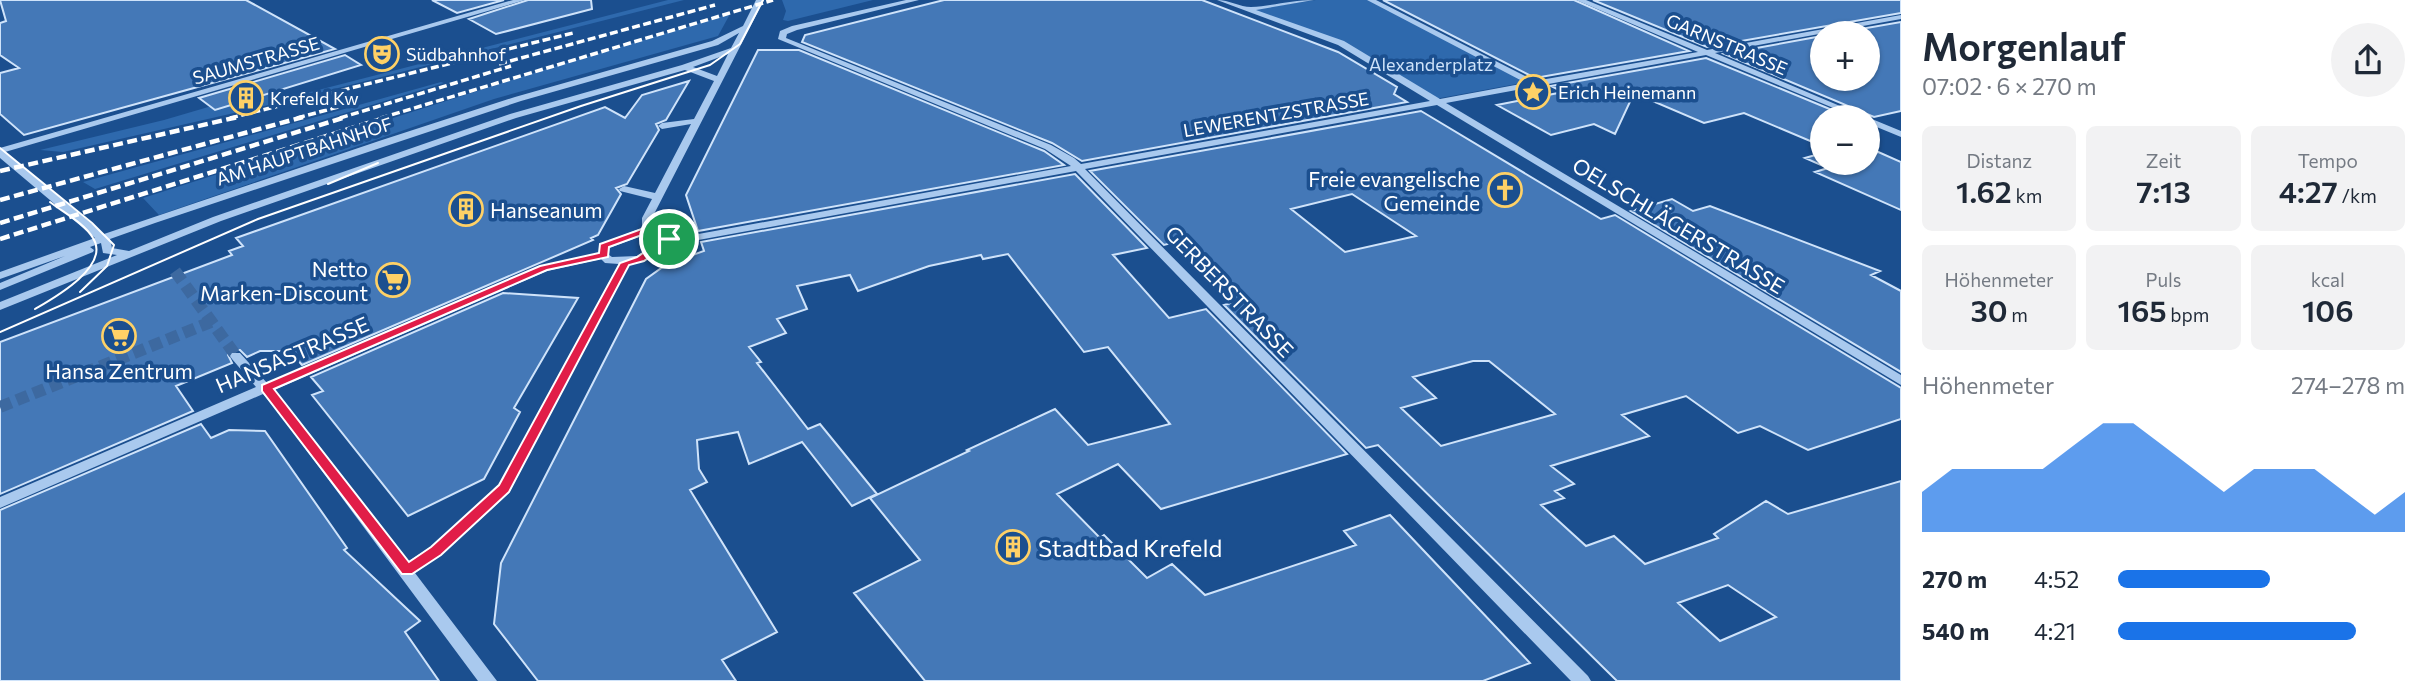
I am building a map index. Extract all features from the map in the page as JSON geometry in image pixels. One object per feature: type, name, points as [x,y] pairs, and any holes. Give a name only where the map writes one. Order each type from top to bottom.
[{"type":"street","name":"SAUMSTRASSE","points":[[0,152],[521,0]]},
{"type":"street","points":[[658,235],[647,218],[760,0]]},
{"type":"street","name":"GERBERSTRASSE","points":[[915,0],[783,33],[782,39],[1048,147],[1080,168],[1582,681]]},
{"type":"street","points":[[1221,0],[1341,43],[1438,102]]},
{"type":"street","points":[[1247,9],[1310,0]]},
{"type":"street","points":[[1371,0],[1534,84]]},
{"type":"street","name":"GARNSTRASSE","points":[[1580,0],[1833,105]]},
{"type":"street","name":"LEWERENTZSTRASSE","points":[[658,235],[682,240],[1901,17]]},
{"type":"street","name":"AM HAUPTBAHNHOF","points":[[0,276],[518,99],[716,43],[747,26]]},
{"type":"street","points":[[685,67],[733,50]]},
{"type":"street","name":"AM HAUPTBAHNHOF","points":[[518,99],[646,71],[685,67],[717,79]]},
{"type":"street","name":"AM HAUPTBAHNHOF","points":[[0,306],[141,249],[378,163],[553,104],[685,67]]},
{"type":"street","name":"OELSCHLÄGERSTRASSE","points":[[1438,102],[1901,381]]},
{"type":"street","points":[[662,126],[696,121]]},
{"type":"street","points":[[1880,125],[1901,134]]},
{"type":"street","points":[[0,152],[107,243],[107,251],[114,253],[141,249]]},
{"type":"street","points":[[624,189],[658,197]]},
{"type":"street","points":[[658,235],[640,259],[625,263],[609,261],[604,255],[604,246],[658,235]]},
{"type":"street","points":[[60,282],[93,262],[102,253],[102,239]]},
{"type":"street","name":"AM HAUPTBAHNHOF","points":[[0,287],[76,257],[102,239]]},
{"type":"street","name":"HANSASTRASSE","points":[[0,503],[544,268],[604,255]]},
{"type":"street","points":[[407,570],[436,551],[504,489],[625,263]]},
{"type":"street","points":[[236,356],[254,381],[266,388],[407,570],[488,681]]},
{"type":"green space","points":[[668,0],[684,0],[295,99],[63,152],[40,150],[164,120],[276,87],[291,97]]},
{"type":"green space","points":[[782,0],[873,0],[788,21],[783,20],[786,11]]},
{"type":"green space","name":"Alexanderplatz","points":[[1316,0],[1369,0],[1527,82],[1435,99],[1341,42],[1250,10]]},
{"type":"green space","points":[[730,14],[718,36],[494,99],[159,215],[143,198],[543,70]]},
{"type":"green space","points":[[444,83],[95,189],[83,182]]},
{"type":"building","points":[[0,0],[246,0],[335,49],[24,135],[0,114],[0,73],[19,68],[0,55],[0,23],[6,21]]},
{"type":"building","points":[[432,0],[504,0],[457,13]]},
{"type":"building","points":[[528,0],[591,0],[592,9],[496,34],[469,19]]},
{"type":"building","points":[[944,0],[1202,0],[1338,52],[1397,87],[1394,94],[1407,102],[1082,161],[1052,143],[802,42],[805,35]]},
{"type":"building","points":[[1383,0],[1574,0],[1689,51],[1535,78]]},
{"type":"building","points":[[1593,0],[1901,0],[1901,13],[1855,21],[1810,21],[1810,29],[1707,47]]},
{"type":"building","points":[[1901,22],[1901,111],[1880,116],[1880,105],[1845,105],[1812,91],[1880,91],[1880,26]]},
{"type":"building","points":[[1810,38],[1810,90],[1724,54]]},
{"type":"building","points":[[758,50],[799,50],[1044,151],[1064,165],[698,231],[686,195]]},
{"type":"building","points":[[345,55],[361,65],[215,110],[199,98]]},
{"type":"building","points":[[1706,58],[1820,105],[1810,105],[1810,141],[1744,113],[1704,123],[1634,93],[1615,134],[1594,124],[1551,135],[1497,105],[1563,92],[1551,86]]},
{"type":"building","name":"Hanseanum","points":[[689,81],[666,120],[656,124],[659,130],[627,184],[616,188],[621,194],[598,235],[591,238],[593,240],[302,365],[290,351],[260,351],[247,357],[240,350],[232,350],[228,355],[232,363],[176,386],[193,411],[0,494],[0,342],[232,255],[229,251],[243,246],[236,238],[605,107],[625,118],[642,95]]},
{"type":"building","points":[[1421,111],[1601,219],[1615,215],[1901,388],[1901,419],[1808,450],[1760,426],[1738,433],[1686,396],[1622,415],[1649,436],[1551,466],[1574,484],[1555,491],[1564,498],[1541,505],[1586,546],[1614,536],[1645,564],[1718,538],[1714,534],[1766,501],[1788,514],[1901,481],[1901,681],[1617,681],[1378,445],[1366,448],[1224,305],[1235,302],[1175,242],[1164,245],[1090,171]],"holes":[[[1352,194],[1416,236],[1345,252],[1291,209]],[[1473,361],[1489,361],[1555,414],[1441,446],[1401,408],[1436,398],[1413,377]],[[1728,585],[1776,617],[1720,641],[1678,603]]]},
{"type":"building","points":[[1880,153],[1901,162],[1901,210],[1822,175],[1880,175]]},
{"type":"building","points":[[1075,174],[1147,248],[1113,255],[1169,318],[1206,309],[1347,454],[1161,509],[1118,464],[1057,494],[1100,538],[1104,535],[1147,578],[1172,564],[1205,595],[1356,545],[1344,531],[1390,515],[1530,663],[1483,681],[925,681],[854,593],[920,560],[870,498],[1055,409],[1088,445],[1170,424],[1108,347],[1084,352],[1008,254],[983,259],[981,255],[929,266],[858,291],[850,275],[797,286],[807,309],[777,319],[786,333],[749,347],[761,362],[757,363],[808,429],[820,424],[877,494],[852,506],[802,442],[749,464],[738,432],[697,440],[699,469],[707,482],[690,490],[777,632],[722,660],[736,681],[538,681],[494,624],[501,563],[646,279],[667,264],[704,251],[701,242]]},
{"type":"building","points":[[1672,199],[1693,211],[1710,206],[1880,271],[1871,275],[1901,291],[1901,372],[1631,211]]},
{"type":"building","points":[[503,293],[578,298],[514,408],[520,412],[484,479],[408,516],[312,395],[323,391],[311,377]]},
{"type":"building","points":[[201,424],[211,438],[229,430],[265,431],[347,548],[344,550],[420,621],[405,632],[439,681],[0,681],[0,510]]},
{"type":"tunnel","points":[[175,271],[236,356]]},
{"type":"tunnel","points":[[0,407],[211,322]]},
{"type":"tram line","points":[[0,332],[258,219],[581,106],[710,65],[740,44],[763,0]]},
{"type":"tram line","points":[[0,148],[92,223],[114,245],[107,266],[80,292]]},
{"type":"tram line","points":[[328,184],[378,163]]},
{"type":"tram line","points":[[35,309],[78,280],[88,270],[96,249],[93,238],[84,228],[50,202]]},
{"type":"railway","points":[[381,118],[773,0]]},
{"type":"railway","points":[[499,64],[715,5]]},
{"type":"railway","points":[[230,118],[573,33]]},
{"type":"railway","points":[[340,118],[511,66]]},
{"type":"railway","points":[[297,118],[353,103]]},
{"type":"railway","points":[[0,171],[238,117]]},
{"type":"railway","points":[[0,200],[303,117]]},
{"type":"railway","points":[[0,223],[346,117]]},
{"type":"railway","points":[[0,239],[387,117]]},
{"type":"place","name":"Südbahnhof","points":[[382,54]]},
{"type":"place","name":"Erich Heinemann","points":[[1533,92]]},
{"type":"place","name":"Krefeld Kw","points":[[246,98]]},
{"type":"place","name":"Freie evangelische Gemeinde","points":[[1505,190]]},
{"type":"place","name":"Hanseanum","points":[[466,209]]},
{"type":"place","name":"Netto Marken-Discount","points":[[393,280]]},
{"type":"place","name":"Hansa Zentrum","points":[[119,336]]},
{"type":"place","name":"Stadtbad Krefeld","points":[[1013,547]]},
{"type":"route","points":[[647,230],[669,239],[640,259],[625,263],[504,489],[436,551],[407,570],[266,388],[544,268],[604,255],[604,246],[619,239],[647,230]]}]
